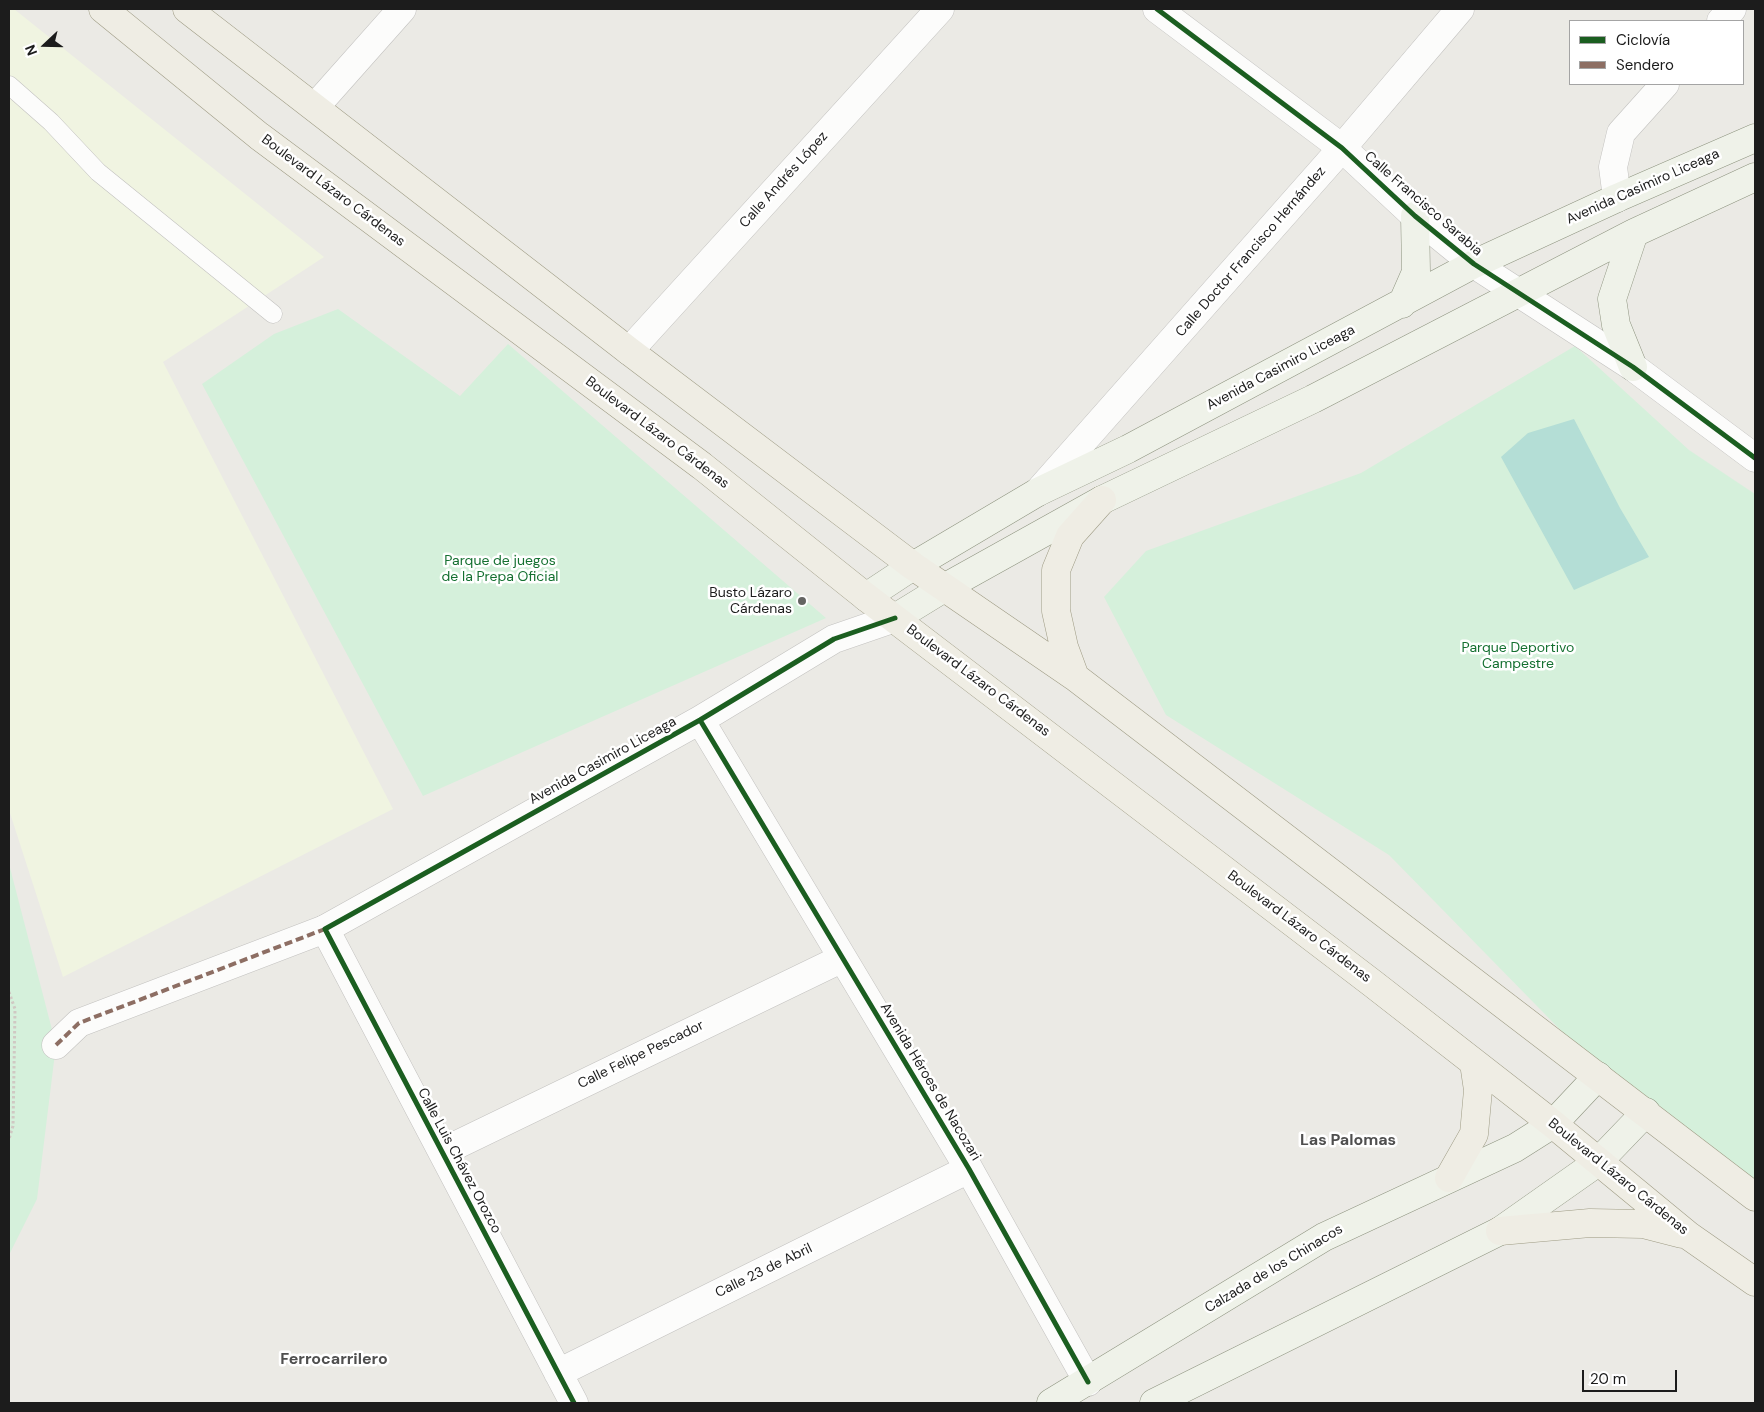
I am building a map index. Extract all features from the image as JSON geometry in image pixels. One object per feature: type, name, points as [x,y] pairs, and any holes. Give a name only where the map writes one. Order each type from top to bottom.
[{"type":"main road","name":"Boulevard Lázaro Cárdenas","points":[[104,9],[259,136],[702,466],[866,597],[1474,1062],[1553,1124],[1689,1236],[1755,1282]]},
{"type":"main road","points":[[187,9],[629,351],[912,566],[1075,677],[1755,1197]]},
{"type":"main road","name":"Avenida Casimiro Liceaga","points":[[866,597],[912,566],[1038,492],[1128,449],[1474,264],[1617,198],[1755,138]]},
{"type":"main road","name":"Avenida Casimiro Liceaga","points":[[895,618],[944,588],[1102,500],[1313,399],[1634,233],[1755,177]]},
{"type":"main road","points":[[1402,304],[1416,272],[1415,216]]},
{"type":"main road","points":[[1633,367],[1616,325],[1612,299],[1634,233]]},
{"type":"main road","points":[[1075,677],[1064,647],[1056,611],[1056,570],[1070,536],[1102,500]]},
{"type":"main road","points":[[1449,1178],[1474,1134],[1478,1090],[1474,1062]]},
{"type":"main road","name":"Calzada de los Chinacos","points":[[1051,1403],[1094,1393],[1324,1237],[1515,1148],[1553,1124],[1598,1076]]},
{"type":"main road","points":[[1154,1403],[1500,1231],[1598,1162],[1646,1112]]},
{"type":"main road","points":[[1500,1231],[1599,1223],[1644,1224],[1689,1236]]},
{"type":"street","points":[[315,107],[402,9]]},
{"type":"street","name":"Calle Andrés López","points":[[629,351],[940,9]]},
{"type":"street","name":"Calle Francisco Sarabia","points":[[1157,9],[1342,148],[1415,216],[1474,264],[1633,367],[1755,458]]},
{"type":"street","name":"Calle Doctor Francisco Hernández","points":[[1038,492],[1342,148],[1460,9]]},
{"type":"street","points":[[1722,20],[1732,9]]},
{"type":"street","points":[[1617,198],[1613,167],[1621,133],[1664,85]]},
{"type":"street","name":"Avenida Casimiro Liceaga","points":[[834,639],[866,597]]},
{"type":"street","name":"Avenida Casimiro Liceaga","points":[[56,1046],[79,1022],[325,928],[700,720],[834,639],[895,618]]},
{"type":"street","name":"Avenida Héroes de Nacozari","points":[[700,720],[841,959],[969,1169],[1094,1393]]},
{"type":"street","name":"Calle Luis Chávez Orozco","points":[[325,928],[574,1403]]},
{"type":"street","name":"Calle Felipe Pescador","points":[[442,1152],[841,959]]},
{"type":"street","name":"Calle 23 de Abril","points":[[558,1372],[969,1169]]},
{"type":"lane","points":[[9,85],[51,122],[98,172],[273,314]]},
{"type":"path","points":[[9,992],[15,1009],[13,1126],[9,1139]]},
{"type":"shaded area","points":[[9,9],[14,9],[324,257],[163,362],[393,809],[63,977],[9,810]]},
{"type":"shaded area","points":[[1574,419],[1620,508],[1649,557],[1574,590],[1501,457],[1528,433]]},
{"type":"green space","name":"Parque de juegos de la Prepa Oficial","points":[[338,309],[460,396],[508,344],[826,618],[423,796],[202,384],[274,334]]},
{"type":"green space","name":"Parque Deportivo Campestre","points":[[1575,346],[1689,450],[1755,494],[1755,1180],[1583,1053],[1389,855],[1166,715],[1104,597],[1146,551],[1361,473]]},
{"type":"green space","points":[[9,864],[56,1045],[37,1199],[9,1255]]},
{"type":"marked path","points":[[56,1045],[79,1023],[325,929]]},
{"type":"cycle path","points":[[1157,9],[1342,148],[1415,216],[1474,264],[1633,367],[1755,458]]},
{"type":"cycle path","points":[[574,1403],[325,929],[700,720],[834,639],[895,618]]},
{"type":"cycle path","points":[[700,720],[969,1169],[1088,1382]]},
{"type":"place","name":"Busto Lázaro Cárdenas","points":[[802,601]]},
{"type":"district","name":"Las Palomas","points":[[1348,1141]]},
{"type":"district","name":"Ferrocarrilero","points":[[334,1360]]}]
